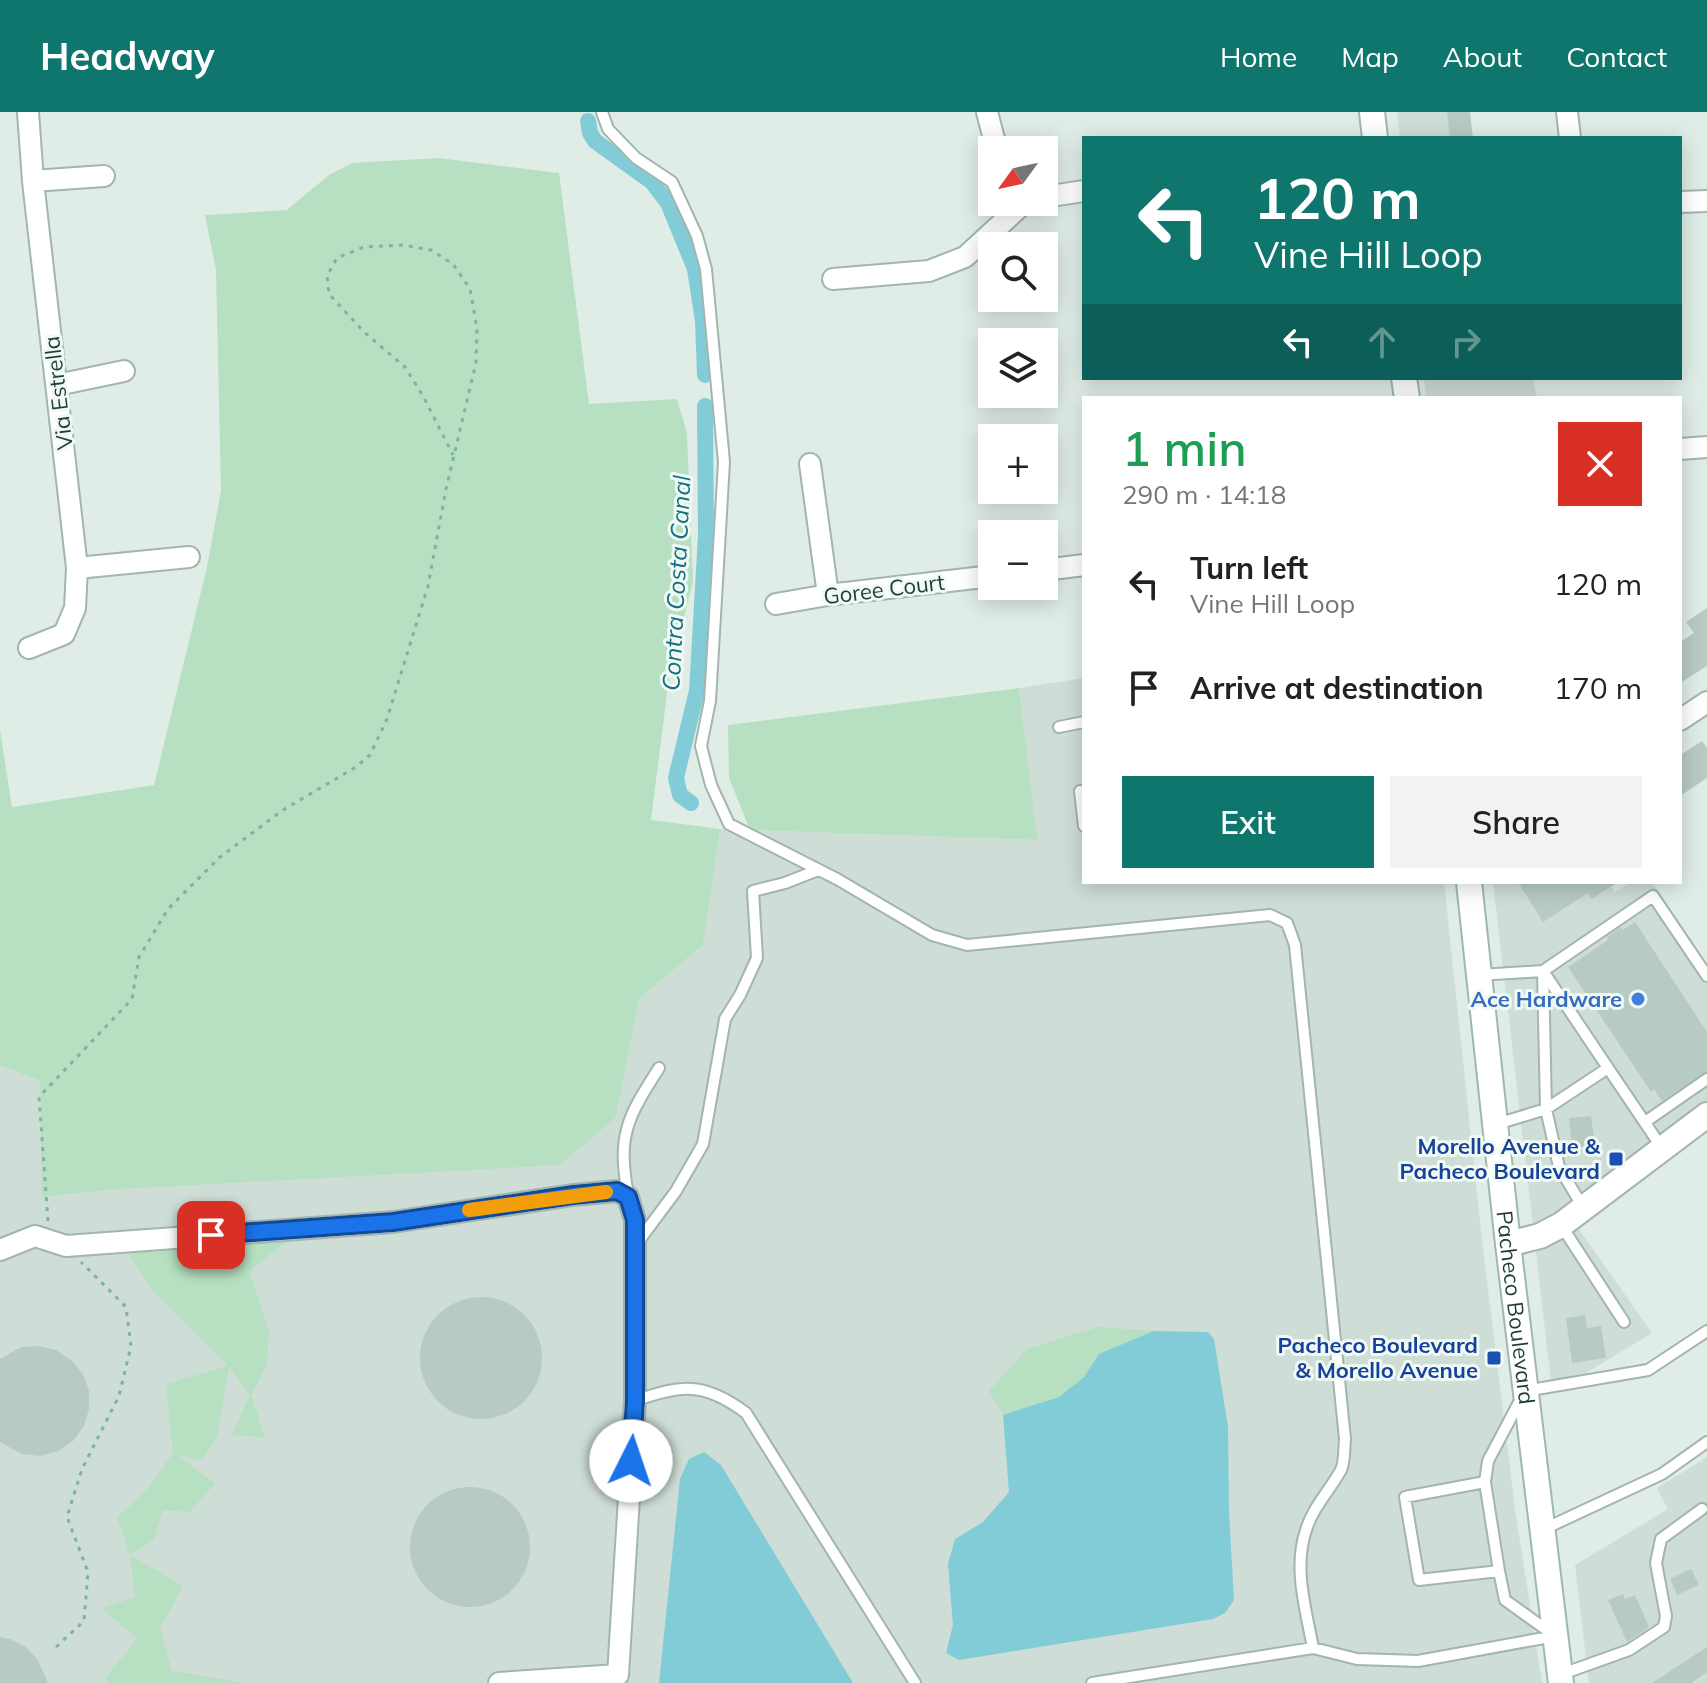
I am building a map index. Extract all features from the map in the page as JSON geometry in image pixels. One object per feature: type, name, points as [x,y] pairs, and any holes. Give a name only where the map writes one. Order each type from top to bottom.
[{"type":"main road","points":[[1372,112],[1375,136]]},
{"type":"main road","name":"Pacheco Boulevard","points":[[1469,884],[1508,1244],[1561,1679]]},
{"type":"main road","points":[[1508,1244],[1540,1236],[1561,1225],[1707,1115]]},
{"type":"street","name":"Via Estrella","points":[[28,112],[33,181],[77,568],[75,608],[64,634],[29,648]]},
{"type":"street","points":[[987,112],[993,136]]},
{"type":"street","points":[[1567,112],[1570,136]]},
{"type":"street","points":[[33,181],[104,176]]},
{"type":"street","points":[[1058,195],[1082,191]]},
{"type":"street","points":[[1682,202],[1707,201]]},
{"type":"street","points":[[833,279],[929,271],[965,257],[1010,216]]},
{"type":"street","points":[[57,385],[124,371]]},
{"type":"street","points":[[1682,449],[1707,447]]},
{"type":"street","points":[[810,464],[828,595]]},
{"type":"street","points":[[77,568],[189,557]]},
{"type":"street","points":[[1058,568],[1082,565]]},
{"type":"street","name":"Goree Court","points":[[776,604],[978,578]]},
{"type":"street","points":[[1682,719],[1707,702]]},
{"type":"street","points":[[0,1250],[35,1236],[58,1244],[393,1222],[587,1193],[617,1191],[628,1197],[635,1220],[635,1401],[617,1679],[499,1683]]},
{"type":"lane","points":[[602,112],[608,129],[636,158],[672,182],[697,236],[706,269],[717,361],[724,462],[710,701],[701,746],[711,785],[729,824],[932,935],[967,945],[1270,915],[1287,923],[1295,945],[1345,1439],[1342,1467],[1315,1509],[1301,1550],[1300,1578],[1313,1648]]},
{"type":"lane","points":[[1059,727],[1082,722]]},
{"type":"lane","points":[[1080,791],[1082,808]]},
{"type":"lane","points":[[635,1245],[676,1191],[703,1144],[725,1019],[757,958],[753,891],[818,870]]},
{"type":"lane","points":[[1479,975],[1543,971],[1653,896],[1707,976]]},
{"type":"lane","points":[[1543,971],[1662,1148]]},
{"type":"lane","points":[[1543,971],[1546,1109],[1559,1167],[1584,1209]]},
{"type":"lane","points":[[628,1197],[623,1166],[623,1134],[636,1103],[659,1068]]},
{"type":"lane","points":[[1497,1124],[1546,1109],[1608,1068]]},
{"type":"lane","points":[[1645,1122],[1707,1079]]},
{"type":"lane","points":[[1561,1225],[1624,1322]]},
{"type":"lane","points":[[1555,1636],[1505,1600],[1485,1482],[1488,1461],[1525,1391],[1648,1370],[1707,1331]]},
{"type":"lane","points":[[635,1401],[661,1391],[692,1388],[723,1395],[746,1413],[915,1683]]},
{"type":"lane","points":[[1544,1529],[1662,1474],[1707,1442]]},
{"type":"lane","points":[[1485,1482],[1405,1497],[1407,1511],[1419,1580],[1499,1571]]},
{"type":"lane","points":[[1561,1679],[1629,1650],[1664,1627],[1666,1616],[1656,1563],[1661,1539],[1702,1509]]},
{"type":"lane","points":[[1092,1683],[1313,1648],[1357,1659],[1418,1661],[1555,1636]]},
{"type":"path","points":[[56,1647],[84,1621],[88,1572],[67,1517],[82,1469],[119,1396],[131,1346],[126,1307],[58,1244],[39,1097],[132,999],[139,957],[168,909],[220,857],[283,810],[356,767],[370,755],[387,719],[428,586],[453,455],[476,363],[477,328],[470,289],[453,264],[431,250],[404,245],[364,247],[337,258],[327,276],[329,294],[364,332],[405,367],[453,455]]},
{"type":"shaded area","points":[[1397,112],[1469,112],[1472,136],[1400,136]]},
{"type":"shaded area","points":[[1424,380],[1533,380],[1537,396],[1426,396]]},
{"type":"shaded area","points":[[1082,678],[1082,884],[1444,884],[1482,1240],[1515,1509],[1542,1683],[0,1683],[0,1065],[40,1081],[43,1197],[119,1189],[616,1117],[639,999],[703,945],[720,829],[1036,840],[1019,688]]},
{"type":"shaded area","points":[[1493,884],[1609,884],[1615,892],[1628,884],[1653,884],[1707,964],[1707,1116],[1571,1218],[1652,1333],[1584,1374],[1551,1382]]},
{"type":"shaded area","points":[[1707,1457],[1707,1683],[1589,1683],[1575,1565],[1668,1509],[1657,1488]]},
{"type":"green space","points":[[439,158],[559,173],[589,404],[677,399],[687,433],[693,582],[670,670],[651,820],[720,829],[703,945],[639,999],[616,1117],[560,1165],[119,1189],[42,1197],[40,1081],[0,1065],[0,730],[12,807],[154,785],[207,567],[221,491],[216,269],[205,215],[287,210],[329,175],[352,163]]},
{"type":"green space","points":[[1019,688],[1037,840],[750,830],[729,778],[728,725]]},
{"type":"green space","points":[[303,1229],[249,1271],[269,1330],[267,1365],[251,1395],[265,1437],[232,1435],[250,1395],[229,1367],[217,1437],[201,1461],[175,1454],[215,1483],[190,1512],[163,1510],[154,1539],[130,1555],[117,1517],[146,1491],[173,1453],[166,1384],[228,1366],[152,1289],[120,1241]]},
{"type":"green space","points":[[1098,1327],[1154,1331],[1099,1354],[1084,1377],[1059,1397],[1003,1415],[989,1391],[1027,1349]]},
{"type":"green space","points":[[130,1555],[183,1586],[160,1629],[172,1671],[244,1683],[109,1683],[105,1678],[137,1639],[102,1608],[135,1597]]},
{"type":"water","points":[[1154,1331],[1208,1332],[1214,1339],[1228,1427],[1234,1600],[1225,1613],[1213,1619],[959,1660],[946,1653],[953,1625],[948,1564],[955,1539],[983,1522],[1009,1492],[1003,1415],[1059,1397],[1084,1377],[1099,1354]]},
{"type":"water","points":[[704,1452],[721,1465],[853,1683],[659,1683],[680,1479],[689,1459]]},
{"type":"building","points":[[1447,112],[1470,112],[1473,136],[1450,136]]},
{"type":"building","points":[[1707,608],[1707,666],[1682,682],[1682,641],[1694,633],[1686,622]]},
{"type":"building","points":[[1702,741],[1707,748],[1707,778],[1682,795],[1682,754]]},
{"type":"building","points":[[1519,884],[1615,884],[1592,899],[1588,893],[1543,922]]},
{"type":"building","name":"Ace Hardware","points":[[1635,922],[1707,1032],[1707,1071],[1662,1101],[1654,1089],[1651,1092],[1568,967],[1608,940],[1607,937],[1621,927],[1623,930]]},
{"type":"building","points":[[1591,1116],[1595,1145],[1572,1148],[1569,1118]]},
{"type":"building","points":[[481,1297],[504,1302],[524,1315],[537,1335],[542,1358],[537,1381],[524,1401],[504,1414],[481,1419],[458,1414],[438,1401],[425,1381],[420,1358],[425,1335],[438,1315],[458,1302]]},
{"type":"building","points":[[1585,1315],[1587,1328],[1601,1326],[1606,1358],[1572,1363],[1566,1318]]},
{"type":"building","points":[[39,1346],[56,1350],[71,1360],[83,1374],[89,1391],[89,1409],[84,1426],[73,1441],[58,1451],[40,1456],[22,1454],[0,1442],[0,1359],[21,1347]]},
{"type":"building","points":[[470,1487],[493,1492],[512,1505],[525,1524],[530,1547],[525,1570],[512,1589],[493,1602],[470,1607],[447,1602],[428,1589],[415,1570],[410,1547],[415,1524],[428,1505],[447,1492]]},
{"type":"building","points":[[1691,1569],[1699,1585],[1677,1595],[1670,1579]]},
{"type":"building","points":[[1623,1594],[1625,1599],[1635,1595],[1649,1627],[1627,1642],[1608,1600]]},
{"type":"building","points":[[0,1637],[26,1647],[38,1660],[48,1683],[0,1683]]},
{"type":"building","points":[[1707,1647],[1707,1672],[1691,1683],[1652,1683]]},
{"type":"waterway","name":"Contra Costa Canal","points":[[588,121],[595,141],[652,182],[668,203],[695,269],[703,321],[705,375]]},
{"type":"waterway","name":"Contra Costa Canal","points":[[691,803],[680,795],[676,778],[697,691],[706,535],[705,406]]},
{"type":"slow traffic","points":[[469,1210],[606,1192]]},
{"type":"place","name":"Ace Hardware","points":[[1638,999]]},
{"type":"place","name":"Morello Avenue & Pacheco Boulevard","points":[[1616,1159]]},
{"type":"place","name":"Pacheco Boulevard & Morello Avenue","points":[[1494,1358]]},
{"type":"route","points":[[211,1235],[393,1222],[617,1191],[628,1197],[635,1220],[635,1401],[631,1461]]}]
